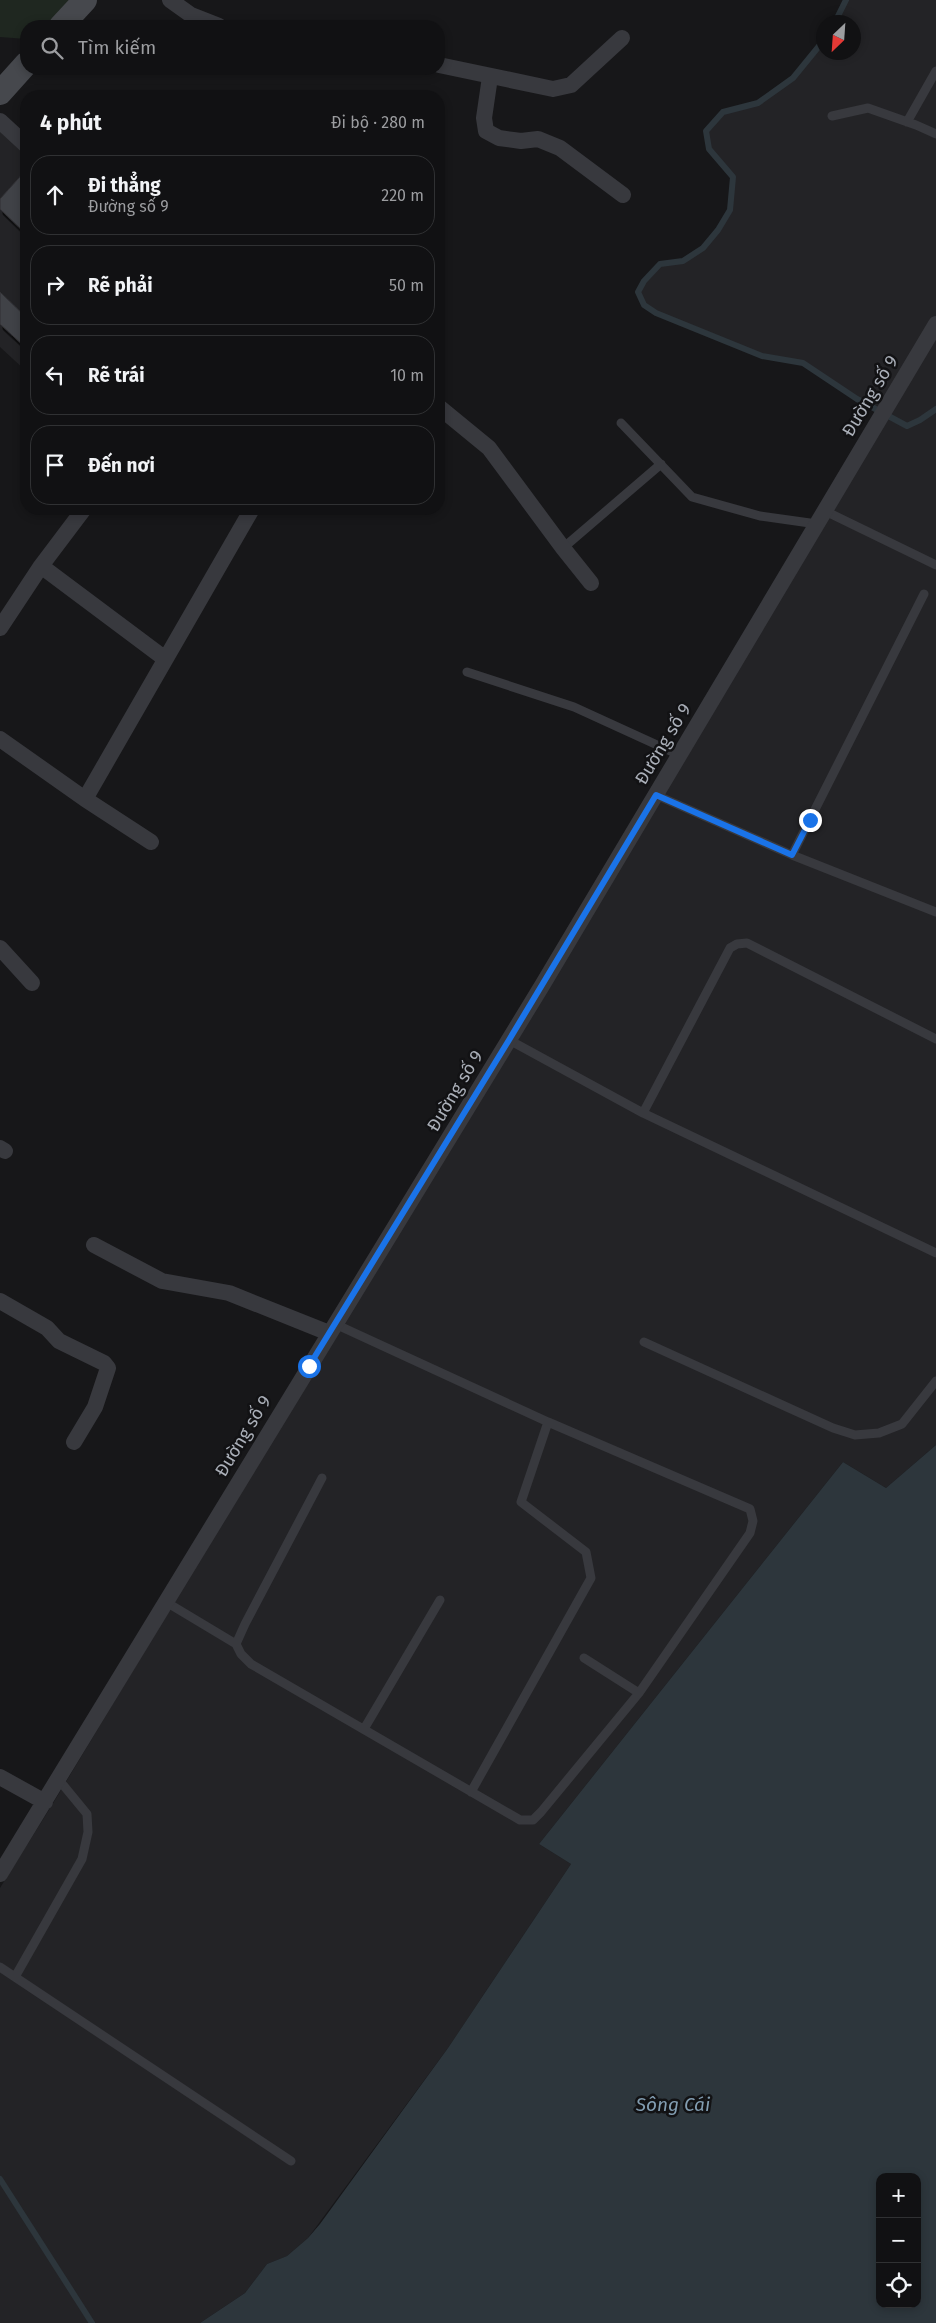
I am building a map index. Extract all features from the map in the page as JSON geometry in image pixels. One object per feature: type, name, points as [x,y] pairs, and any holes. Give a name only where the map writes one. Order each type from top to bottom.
[{"type":"main road","points":[[67,20],[85,0]]},
{"type":"main road","points":[[0,93],[20,71]]},
{"type":"street","points":[[170,0],[191,15],[204,20]]},
{"type":"street","points":[[445,66],[553,89],[563,88],[571,85],[622,38]]},
{"type":"street","points":[[490,77],[484,118],[486,131],[498,138],[521,141],[538,139],[560,148],[623,195]]},
{"type":"street","points":[[0,121],[20,140]]},
{"type":"street","name":"Đường số 9","points":[[0,1874],[509,1040],[936,324]]},
{"type":"street","points":[[445,412],[489,448],[563,548],[591,582]]},
{"type":"street","points":[[0,628],[41,566],[79,515]]},
{"type":"street","points":[[85,799],[164,658],[248,515]]},
{"type":"street","points":[[41,566],[164,658]]},
{"type":"street","points":[[0,739],[85,799],[151,842]]},
{"type":"street","points":[[0,948],[32,984]]},
{"type":"street","points":[[94,1245],[162,1281],[228,1293],[332,1328]]},
{"type":"street","points":[[0,1301],[47,1328],[59,1341],[104,1363],[108,1368],[96,1407],[74,1442]]},
{"type":"street","points":[[0,1777],[45,1802]]},
{"type":"lane","points":[[907,122],[936,71]]},
{"type":"lane","points":[[832,116],[868,108],[936,134]]},
{"type":"lane","points":[[621,423],[692,497],[760,516],[821,517],[936,565]]},
{"type":"lane","points":[[563,548],[661,464]]},
{"type":"lane","points":[[792,855],[924,594]]},
{"type":"lane","points":[[467,672],[574,707],[679,756]]},
{"type":"lane","points":[[656,795],[792,855],[936,912]]},
{"type":"lane","points":[[644,1112],[730,948],[737,944],[747,943],[936,1039]]},
{"type":"lane","points":[[509,1040],[644,1112],[936,1253]]},
{"type":"lane","points":[[166,1602],[236,1644],[241,1654],[251,1664],[520,1820],[533,1820],[639,1693],[750,1533],[753,1521],[750,1509],[332,1328]]},
{"type":"lane","points":[[644,1342],[833,1428],[855,1436],[879,1433],[902,1424],[936,1381]]},
{"type":"lane","points":[[471,1792],[591,1578],[586,1552],[521,1502],[548,1422]]},
{"type":"lane","points":[[236,1644],[322,1478]]},
{"type":"lane","points":[[364,1729],[440,1600]]},
{"type":"lane","points":[[584,1658],[639,1693]]},
{"type":"lane","points":[[15,1977],[82,1859],[88,1832],[87,1814],[59,1780]]},
{"type":"lane","points":[[0,1967],[291,2161]]},
{"type":"shaded area","points":[[0,0],[70,0],[52,20],[20,20],[20,39],[0,37]]},
{"type":"shaded area","points":[[846,0],[936,0],[936,1445],[886,1488],[843,1462],[539,1844],[571,1864],[448,2048],[308,2238],[287,2256],[267,2264],[245,2293],[200,2323],[0,2323],[0,1888],[52,1805],[889,416],[857,399],[803,363],[762,356],[656,313],[644,305],[638,292],[644,281],[660,264],[683,261],[703,248],[718,230],[730,209],[733,178],[709,149],[706,131],[723,112],[758,103],[792,78],[816,49],[816,60],[861,60],[861,15],[838,15]]},
{"type":"shaded area","points":[[0,130],[20,149],[20,365],[0,347]]},
{"type":"water","name":"Sông Cái","points":[[936,1445],[936,2323],[200,2323],[245,2293],[267,2264],[287,2256],[308,2238],[320,2224],[448,2048],[571,1864],[539,1844],[843,1462],[886,1488]]},
{"type":"building","points":[[20,177],[20,228],[0,209],[0,199]]},
{"type":"building","points":[[0,292],[20,311],[20,342],[0,324]]},
{"type":"waterway","points":[[838,15],[846,0]]},
{"type":"waterway","points":[[816,50],[793,78],[758,103],[723,112],[706,131],[709,149],[733,177],[730,210],[718,230],[703,248],[683,261],[660,264],[644,281],[638,292],[644,305],[656,313],[762,356],[803,363],[857,399],[907,426],[936,409]]},
{"type":"waterway","points":[[0,2179],[92,2323]]},
{"type":"route","points":[[309,1366],[509,1040],[656,795],[792,855],[810,820]]}]
